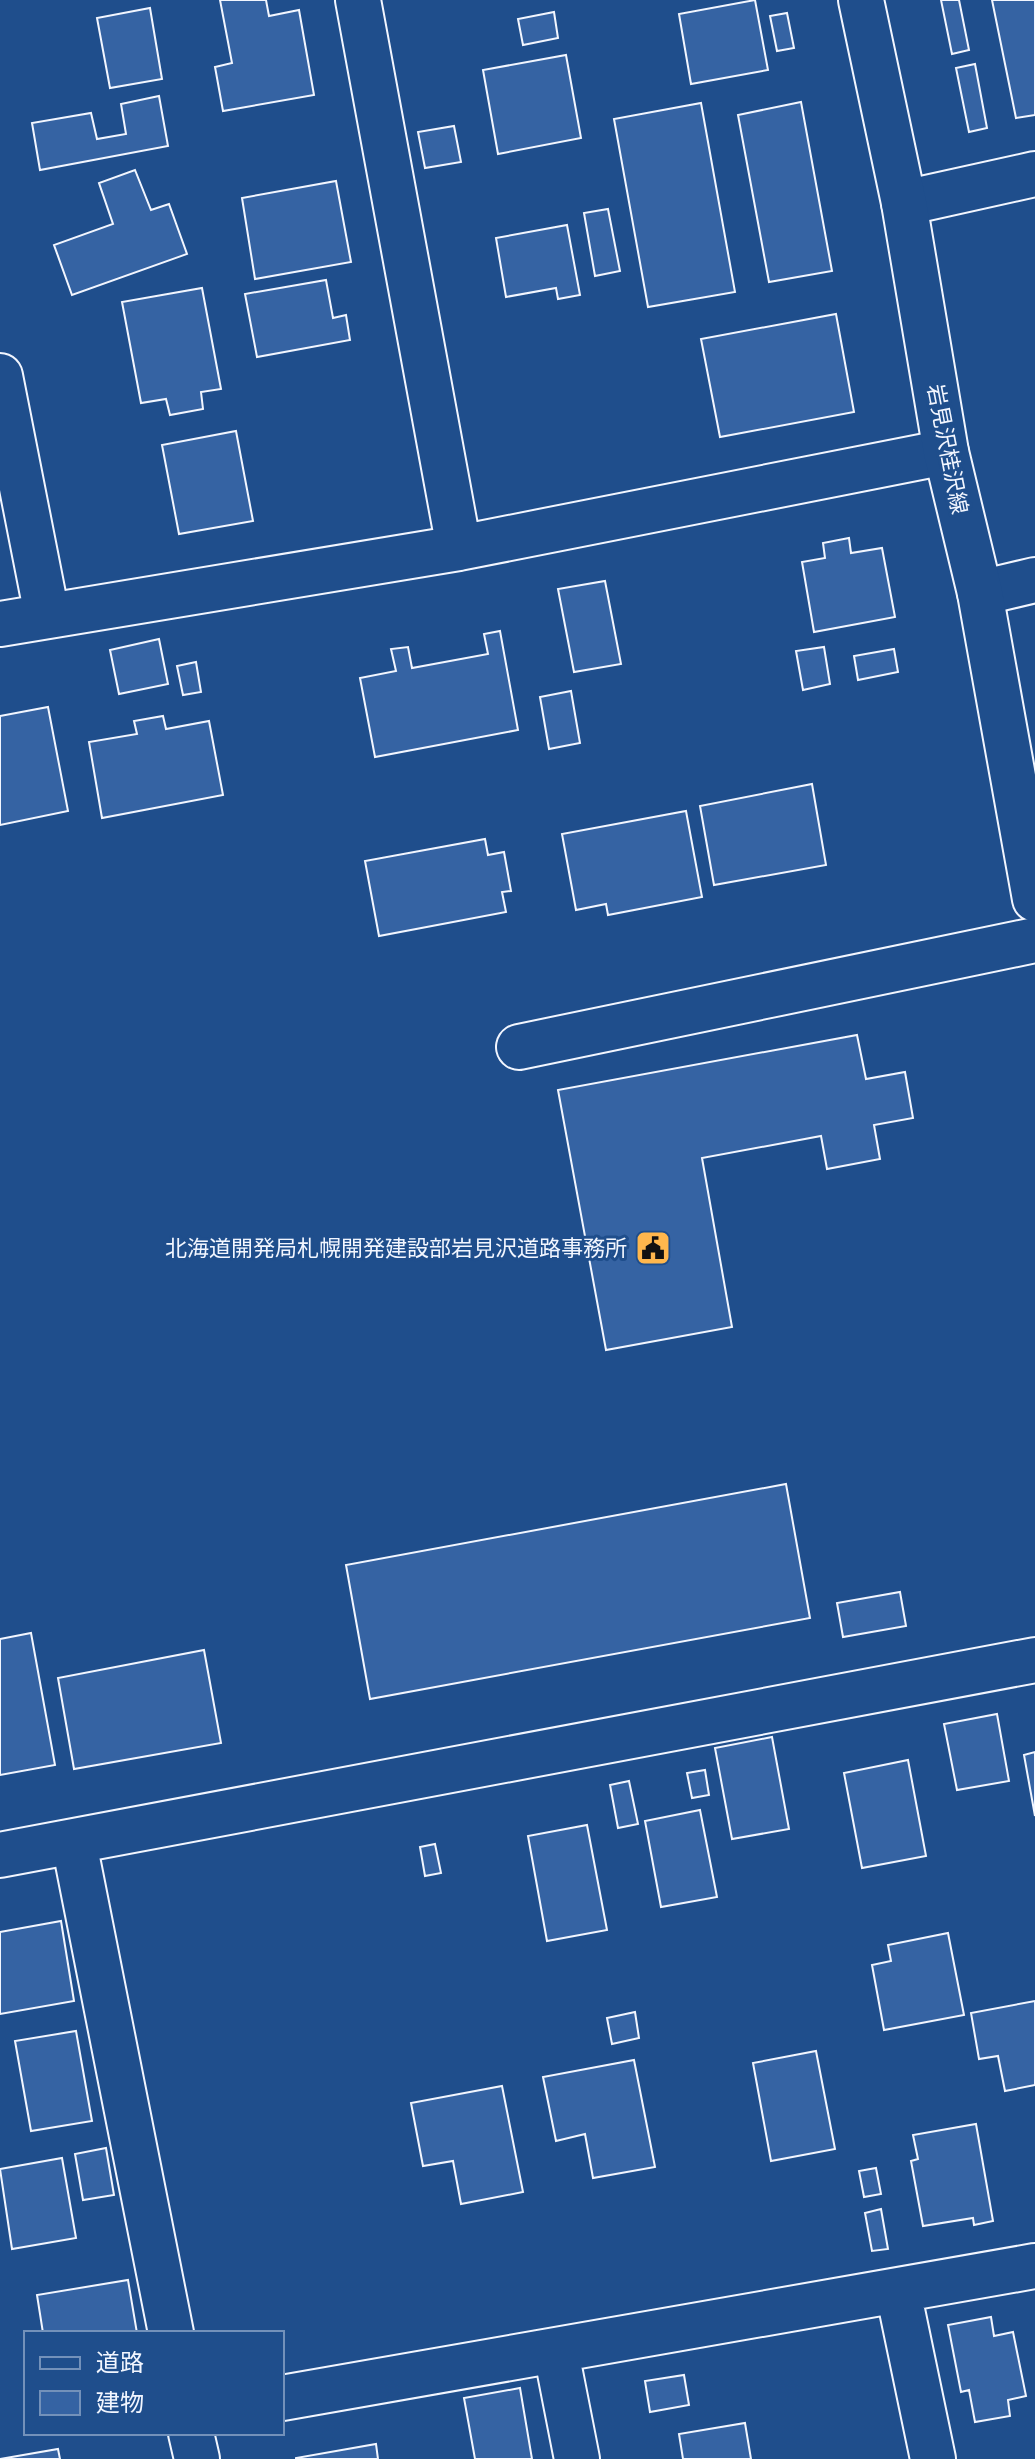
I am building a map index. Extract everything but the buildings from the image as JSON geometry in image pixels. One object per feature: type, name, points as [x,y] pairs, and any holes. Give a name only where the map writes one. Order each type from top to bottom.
[{"type":"street","points":[[358,0],[459,548]]},
{"type":"street","name":"岩見沢桂沢線","points":[[861,0],[904,203],[946,452],[980,593],[1035,899]]},
{"type":"street","points":[[904,203],[1035,174]]},
{"type":"street","points":[[0,376],[47,615]]},
{"type":"street","points":[[0,624],[459,548],[946,452]]},
{"type":"street","points":[[980,593],[1035,580]]},
{"type":"street","points":[[519,1047],[1035,940]]},
{"type":"street","points":[[0,1855],[1035,1660]]},
{"type":"street","points":[[74,1843],[171,2331]]},
{"type":"street","points":[[284,2398],[1035,2266]]},
{"type":"street","points":[[898,2291],[933,2459]]},
{"type":"street","points":[[556,2352],[577,2459]]},
{"type":"street","points":[[191,2435],[197,2459]]},
{"type":"place","name":"北海道開発局札幌開発建設部岩見沢道路事務所","points":[[653,1248]]}]
